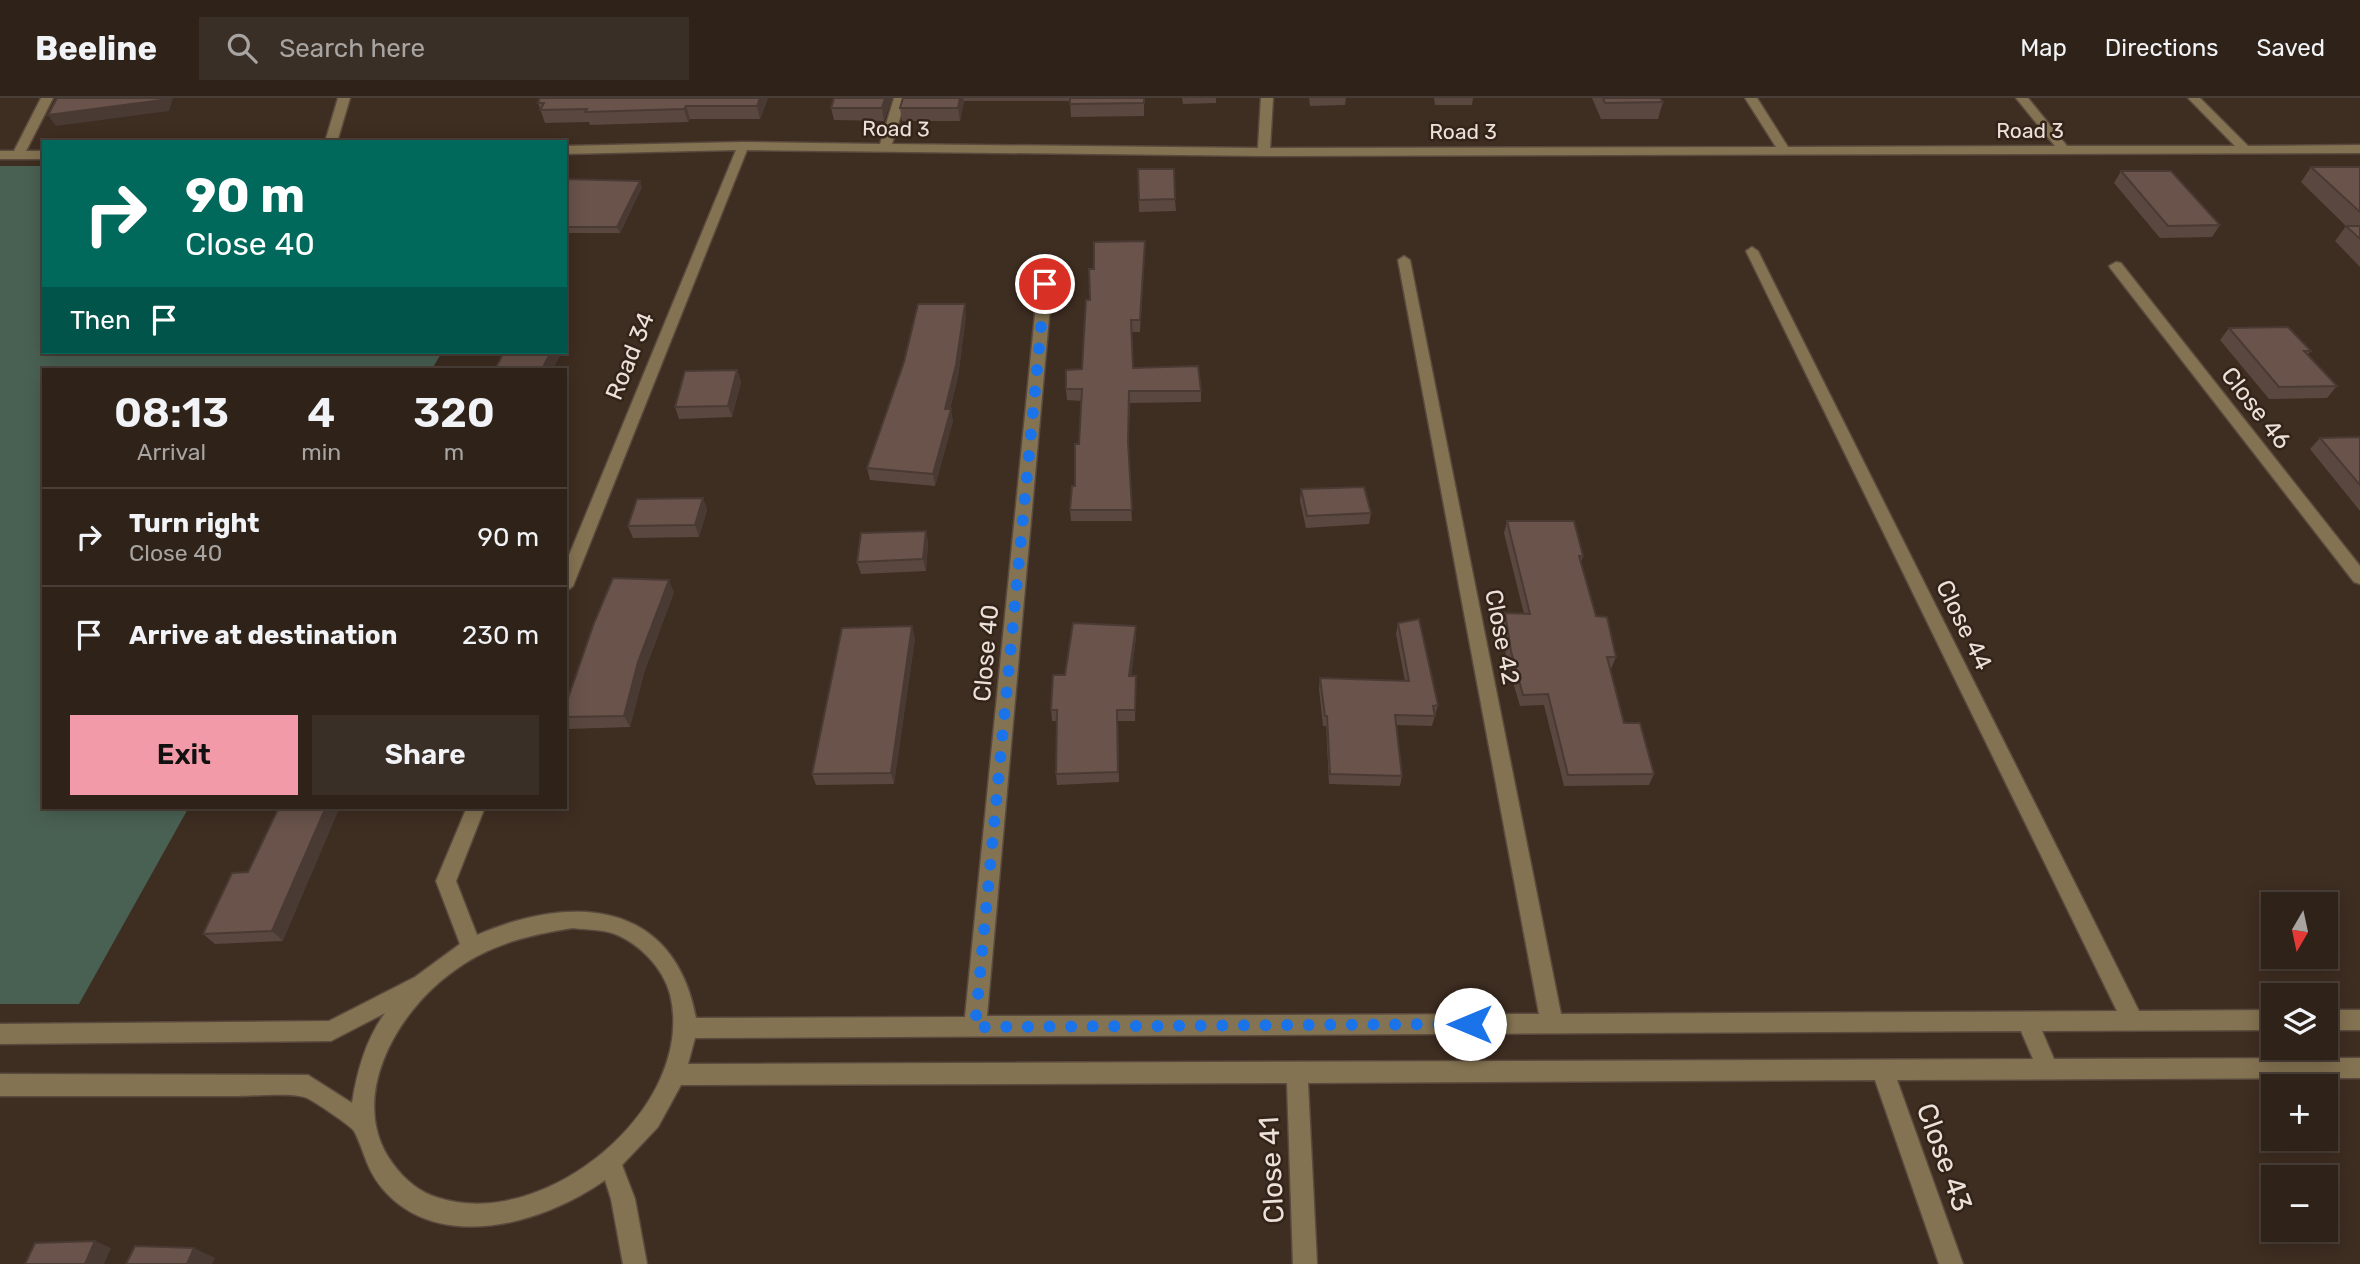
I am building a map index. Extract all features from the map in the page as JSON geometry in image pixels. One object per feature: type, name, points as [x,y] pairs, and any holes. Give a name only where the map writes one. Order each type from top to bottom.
[{"type":"street","points":[[18,155],[47,98]]},
{"type":"street","points":[[332,140],[344,98]]},
{"type":"street","points":[[885,148],[900,98]]},
{"type":"street","points":[[1264,152],[1268,98]]},
{"type":"street","points":[[1751,98],[1784,150]]},
{"type":"street","points":[[2022,98],[2064,150]]},
{"type":"street","points":[[2194,98],[2245,149]]},
{"type":"street","name":"Road 3","points":[[567,150],[743,146],[1264,152],[2360,149]]},
{"type":"street","name":"Road 34","points":[[567,581],[743,146]]},
{"type":"street","points":[[0,155],[42,155]]},
{"type":"street","name":"Close 44","points":[[1752,251],[2133,1021]]},
{"type":"street","name":"Close 42","points":[[1404,260],[1552,1024]]},
{"type":"street","name":"Close 46","points":[[2116,266],[2360,578]]},
{"type":"street","name":"Close 40","points":[[975,1027],[1045,284]]},
{"type":"street","points":[[471,947],[446,881],[475,809]]},
{"type":"street","points":[[0,1034],[331,1031],[425,981],[471,947],[522,926],[573,919],[619,927],[656,948],[679,984],[686,1028],[676,1075],[650,1122],[610,1164],[559,1196],[503,1213],[450,1213],[406,1196],[375,1164],[361,1122],[366,1075],[388,1025],[425,981]]},
{"type":"street","points":[[686,1028],[2261,1020]]},
{"type":"street","points":[[2338,1020],[2360,1020]]},
{"type":"street","points":[[2027,1021],[2048,1069]]},
{"type":"street","points":[[676,1075],[2360,1068]]},
{"type":"street","name":"Close 43","points":[[1882,1070],[1951,1264]]},
{"type":"street","name":"Close 41","points":[[1297,1072],[1305,1264]]},
{"type":"street","points":[[0,1085],[308,1086],[361,1122]]},
{"type":"street","points":[[610,1164],[623,1199],[635,1264]]},
{"type":"green space","points":[[0,166],[42,166],[42,354],[441,354],[433,368],[42,368],[42,809],[188,809],[79,1004],[0,1004]]},
{"type":"building","points":[[57,98],[163,98],[48,115]]},
{"type":"building","points":[[540,98],[760,98],[757,106],[686,106],[684,109],[585,112],[587,109],[540,110],[544,103],[538,103]]},
{"type":"building","points":[[834,98],[885,98],[882,108],[831,108]]},
{"type":"building","points":[[903,98],[960,98],[958,108],[900,108]]},
{"type":"building","points":[[1070,98],[1144,98],[1144,103],[1070,104]]},
{"type":"building","points":[[1603,98],[1660,98],[1663,102],[1605,103]]},
{"type":"building","points":[[2311,167],[2360,167],[2360,212]]},
{"type":"building","points":[[1138,169],[1174,169],[1175,199],[1139,200]]},
{"type":"building","points":[[2121,171],[2171,171],[2220,225],[2168,226]]},
{"type":"building","points":[[567,179],[640,181],[617,227],[567,227]]},
{"type":"building","points":[[2346,226],[2360,226],[2360,239]]},
{"type":"building","points":[[1145,241],[1140,320],[1131,320],[1133,368],[1198,366],[1201,391],[1129,391],[1128,442],[1132,510],[1070,510],[1072,486],[1075,486],[1075,444],[1079,444],[1082,389],[1066,389],[1066,370],[1082,369],[1086,300],[1090,300],[1089,269],[1094,269],[1094,242]]},
{"type":"building","points":[[918,304],[965,304],[956,365],[945,409],[951,409],[933,474],[867,468],[904,362]]},
{"type":"building","points":[[2288,327],[2311,351],[2304,351],[2337,386],[2279,387],[2229,328]]},
{"type":"building","points":[[503,354],[550,354],[543,368],[496,368]]},
{"type":"building","points":[[737,370],[728,406],[675,407],[685,371]]},
{"type":"building","points":[[2360,437],[2360,485],[2320,438]]},
{"type":"building","points":[[1364,487],[1371,513],[1307,516],[1301,489]]},
{"type":"building","points":[[703,498],[695,525],[628,526],[637,499]]},
{"type":"building","points":[[1507,521],[1574,521],[1583,556],[1579,556],[1596,616],[1607,617],[1616,657],[1607,657],[1624,723],[1640,723],[1654,774],[1568,775],[1548,694],[1523,695],[1511,651],[1505,613],[1530,614]]},
{"type":"building","points":[[926,531],[923,559],[857,562],[861,533]]},
{"type":"building","points":[[613,578],[669,580],[638,662],[624,716],[567,717],[567,701]]},
{"type":"building","points":[[1419,619],[1438,705],[1433,706],[1435,716],[1395,715],[1402,776],[1330,774],[1327,716],[1320,678],[1409,681],[1398,623]]},
{"type":"building","points":[[1073,623],[1136,626],[1129,676],[1136,676],[1135,710],[1117,710],[1118,772],[1056,774],[1057,710],[1051,710],[1053,675],[1065,675]]},
{"type":"building","points":[[912,626],[891,773],[812,774],[842,628]]},
{"type":"building","points":[[278,809],[325,809],[272,931],[203,934],[232,873],[248,872]]},
{"type":"building","points":[[95,1241],[85,1264],[25,1264],[35,1243]]},
{"type":"building","points":[[135,1246],[194,1248],[187,1264],[126,1264]]},
{"type":"route","points":[[1045,284],[975,1027],[1470,1024]]}]
